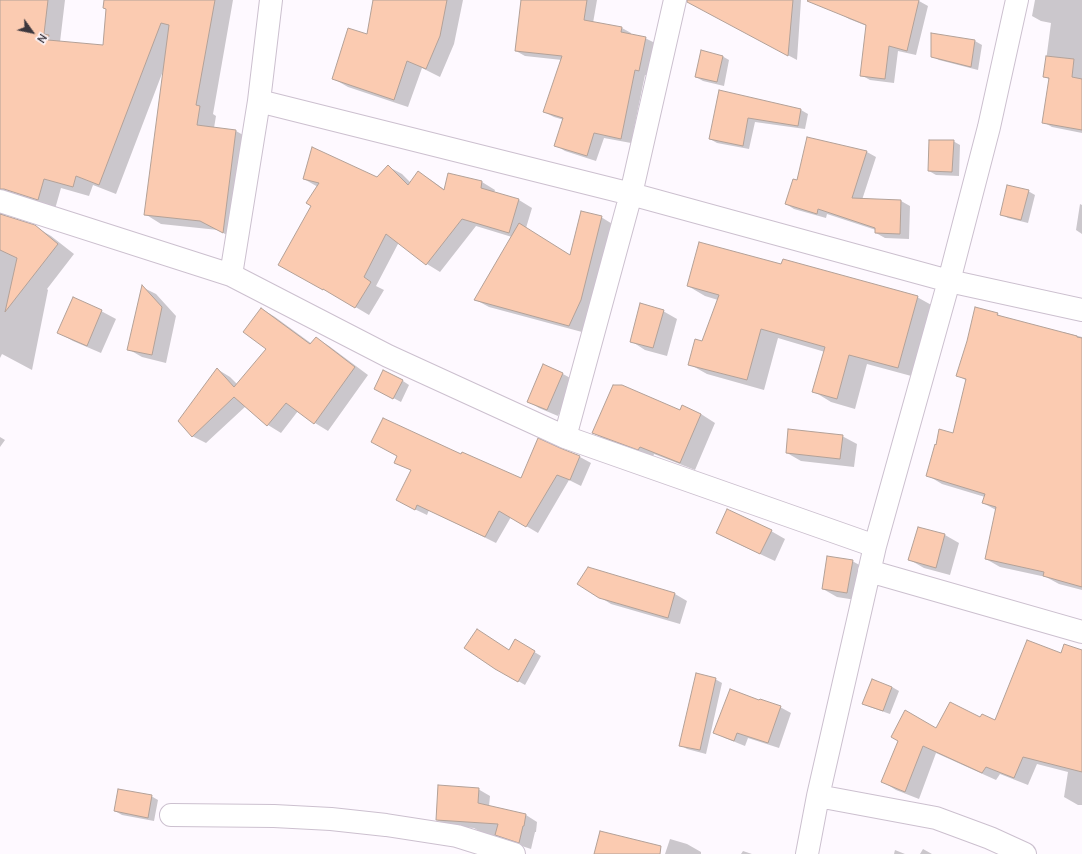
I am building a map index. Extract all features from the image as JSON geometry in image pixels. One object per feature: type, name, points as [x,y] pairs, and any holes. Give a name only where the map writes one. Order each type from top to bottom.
[{"type":"street","points":[[231,275],[259,101],[271,0]]},
{"type":"street","points":[[565,437],[631,194],[675,0]]},
{"type":"street","points":[[807,854],[818,796],[875,546],[949,281],[989,127],[1017,0]]},
{"type":"street","points":[[259,101],[631,194],[949,281],[1082,310]]},
{"type":"street","points":[[0,200],[231,275],[388,356],[565,437],[875,546]]},
{"type":"street","points":[[869,571],[1082,632]]},
{"type":"street","points":[[818,796],[936,818],[990,838],[1025,854]]},
{"type":"street","points":[[171,815],[274,816],[331,819],[386,825],[457,836],[514,854]]},
{"type":"building","points":[[0,0],[48,0],[44,34],[49,35],[48,40],[103,45],[106,9],[103,8],[104,0],[215,0],[196,105],[200,106],[197,125],[236,130],[223,233],[200,221],[144,215],[169,25],[161,23],[99,185],[76,176],[73,187],[44,179],[38,200],[0,189]]},
{"type":"building","points":[[373,0],[447,0],[440,36],[426,69],[407,61],[394,100],[332,79],[348,28],[367,34]]},
{"type":"building","points":[[521,0],[587,0],[584,20],[622,27],[621,32],[646,37],[639,71],[635,70],[621,139],[594,133],[587,156],[554,146],[563,118],[543,112],[562,56],[515,51]]},
{"type":"building","points":[[687,0],[793,0],[788,56],[687,2]]},
{"type":"building","points":[[919,0],[907,51],[889,46],[885,79],[860,76],[866,25],[807,1]]},
{"type":"building","points":[[931,33],[975,40],[971,67],[931,57]]},
{"type":"building","points":[[701,50],[723,56],[717,82],[695,77]]},
{"type":"building","points":[[1046,56],[1074,59],[1072,77],[1082,79],[1082,130],[1042,123],[1049,78],[1043,77]]},
{"type":"building","points":[[719,90],[801,109],[798,126],[748,118],[743,146],[709,139]]},
{"type":"building","points":[[807,137],[867,151],[852,198],[901,200],[900,234],[875,233],[875,228],[818,209],[817,214],[785,204],[793,179],[797,180]]},
{"type":"building","points":[[929,140],[954,140],[952,172],[928,171]]},
{"type":"building","points":[[312,147],[377,177],[388,165],[408,185],[418,171],[444,190],[448,173],[482,181],[481,188],[519,199],[509,233],[462,219],[426,265],[386,234],[364,277],[371,282],[355,308],[278,265],[311,206],[306,203],[319,183],[303,179]]},
{"type":"building","points":[[1007,185],[1029,190],[1021,220],[1000,215]]},
{"type":"building","points":[[581,211],[602,216],[581,300],[569,326],[474,300],[519,223],[570,255]]},
{"type":"building","points":[[0,214],[35,225],[58,244],[5,312],[17,258],[0,250]]},
{"type":"building","points":[[699,242],[781,264],[783,259],[918,296],[898,368],[849,355],[837,399],[812,392],[825,347],[761,329],[747,380],[688,365],[695,339],[702,341],[719,295],[687,286]]},
{"type":"building","points":[[142,285],[162,307],[152,355],[127,350]]},
{"type":"building","points":[[73,297],[102,310],[87,346],[57,333]]},
{"type":"building","points":[[640,303],[664,310],[653,348],[630,342]]},
{"type":"building","points":[[975,307],[998,313],[997,315],[1082,338],[1082,587],[1043,576],[1044,572],[985,559],[996,507],[982,503],[985,494],[926,476],[935,444],[936,445],[939,429],[953,433],[966,379],[956,376],[967,341]]},
{"type":"building","points":[[261,308],[310,344],[316,337],[355,367],[314,424],[286,403],[267,426],[234,397],[192,437],[178,421],[217,368],[234,387],[266,349],[243,332]]},
{"type":"building","points":[[543,364],[563,373],[547,410],[527,402]]},
{"type":"building","points":[[383,370],[403,380],[393,399],[374,389]]},
{"type":"building","points":[[613,385],[622,385],[680,410],[682,405],[701,414],[680,463],[640,447],[638,450],[592,433]]},
{"type":"building","points":[[383,418],[461,454],[462,452],[521,478],[538,438],[580,456],[570,480],[557,475],[526,527],[499,511],[485,537],[417,505],[415,510],[396,500],[411,470],[394,463],[397,456],[371,442]]},
{"type":"building","points":[[788,429],[843,435],[840,459],[786,453]]},
{"type":"building","points":[[727,509],[772,530],[760,554],[716,533]]},
{"type":"building","points":[[918,527],[945,534],[936,568],[908,560]]},
{"type":"building","points":[[827,556],[853,560],[847,593],[822,589]]},
{"type":"building","points":[[588,567],[675,593],[668,618],[599,598],[577,584]]},
{"type":"building","points":[[477,629],[509,650],[515,639],[535,651],[518,682],[495,669],[464,648]]},
{"type":"building","points":[[1027,640],[1061,653],[1064,644],[1082,650],[1082,772],[1023,757],[1014,778],[986,767],[982,773],[923,746],[905,792],[881,782],[898,741],[891,737],[905,710],[936,728],[950,702],[980,717],[982,714],[995,720]]},
{"type":"building","points":[[696,673],[716,678],[700,750],[679,746]]},
{"type":"building","points":[[872,679],[892,687],[883,711],[862,704]]},
{"type":"building","points":[[730,689],[759,700],[760,699],[781,706],[768,743],[737,733],[734,741],[713,733]]},
{"type":"building","points":[[438,785],[479,788],[478,803],[526,814],[519,843],[495,835],[498,824],[436,820]]},
{"type":"building","points":[[118,789],[152,795],[148,818],[114,811]]},
{"type":"building","points":[[600,831],[661,846],[660,854],[594,854]]}]
